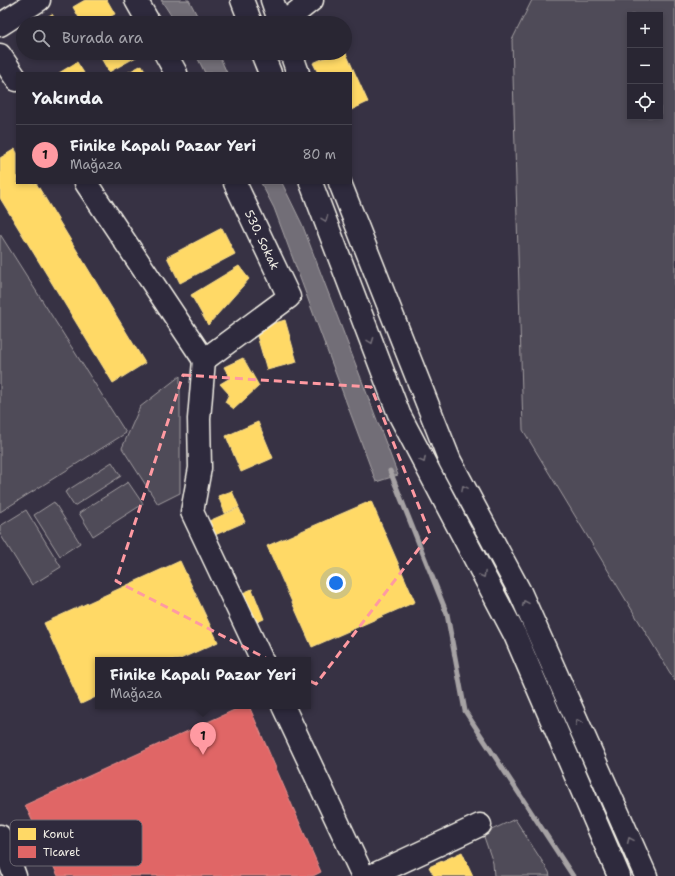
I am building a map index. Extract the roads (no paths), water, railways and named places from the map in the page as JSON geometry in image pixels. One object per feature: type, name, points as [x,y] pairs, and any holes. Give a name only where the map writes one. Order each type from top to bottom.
[{"type":"street","points":[[0,25],[40,0]]},
{"type":"street","points":[[136,0],[145,16]]},
{"type":"street","points":[[242,0],[248,16]]},
{"type":"street","points":[[272,0],[278,16]]},
{"type":"street","points":[[293,16],[312,0]]},
{"type":"street","points":[[0,55],[16,79]]},
{"type":"street","points":[[170,60],[176,72]]},
{"type":"street","points":[[265,60],[270,72]]},
{"type":"street","points":[[293,60],[298,72]]},
{"type":"street","points":[[87,184],[204,360],[199,419],[200,468],[192,512],[261,657]]},
{"type":"street","name":"530. Sokak","points":[[204,360],[289,298],[235,184]]},
{"type":"street","points":[[311,184],[399,414],[515,636],[619,876]]},
{"type":"street","points":[[340,184],[450,461],[520,592],[646,876]]},
{"type":"street","points":[[284,709],[363,876]]},
{"type":"street","points":[[371,876],[480,824]]},
{"type":"street","points":[[0,836],[10,863]]},
{"type":"street","points":[[11,866],[15,876]]},
{"type":"waterway","points":[[390,471],[447,614],[465,711],[573,876]]},
{"type":"place","name":"Finike Kapalı Pazar Yeri","points":[[203,755]]}]
